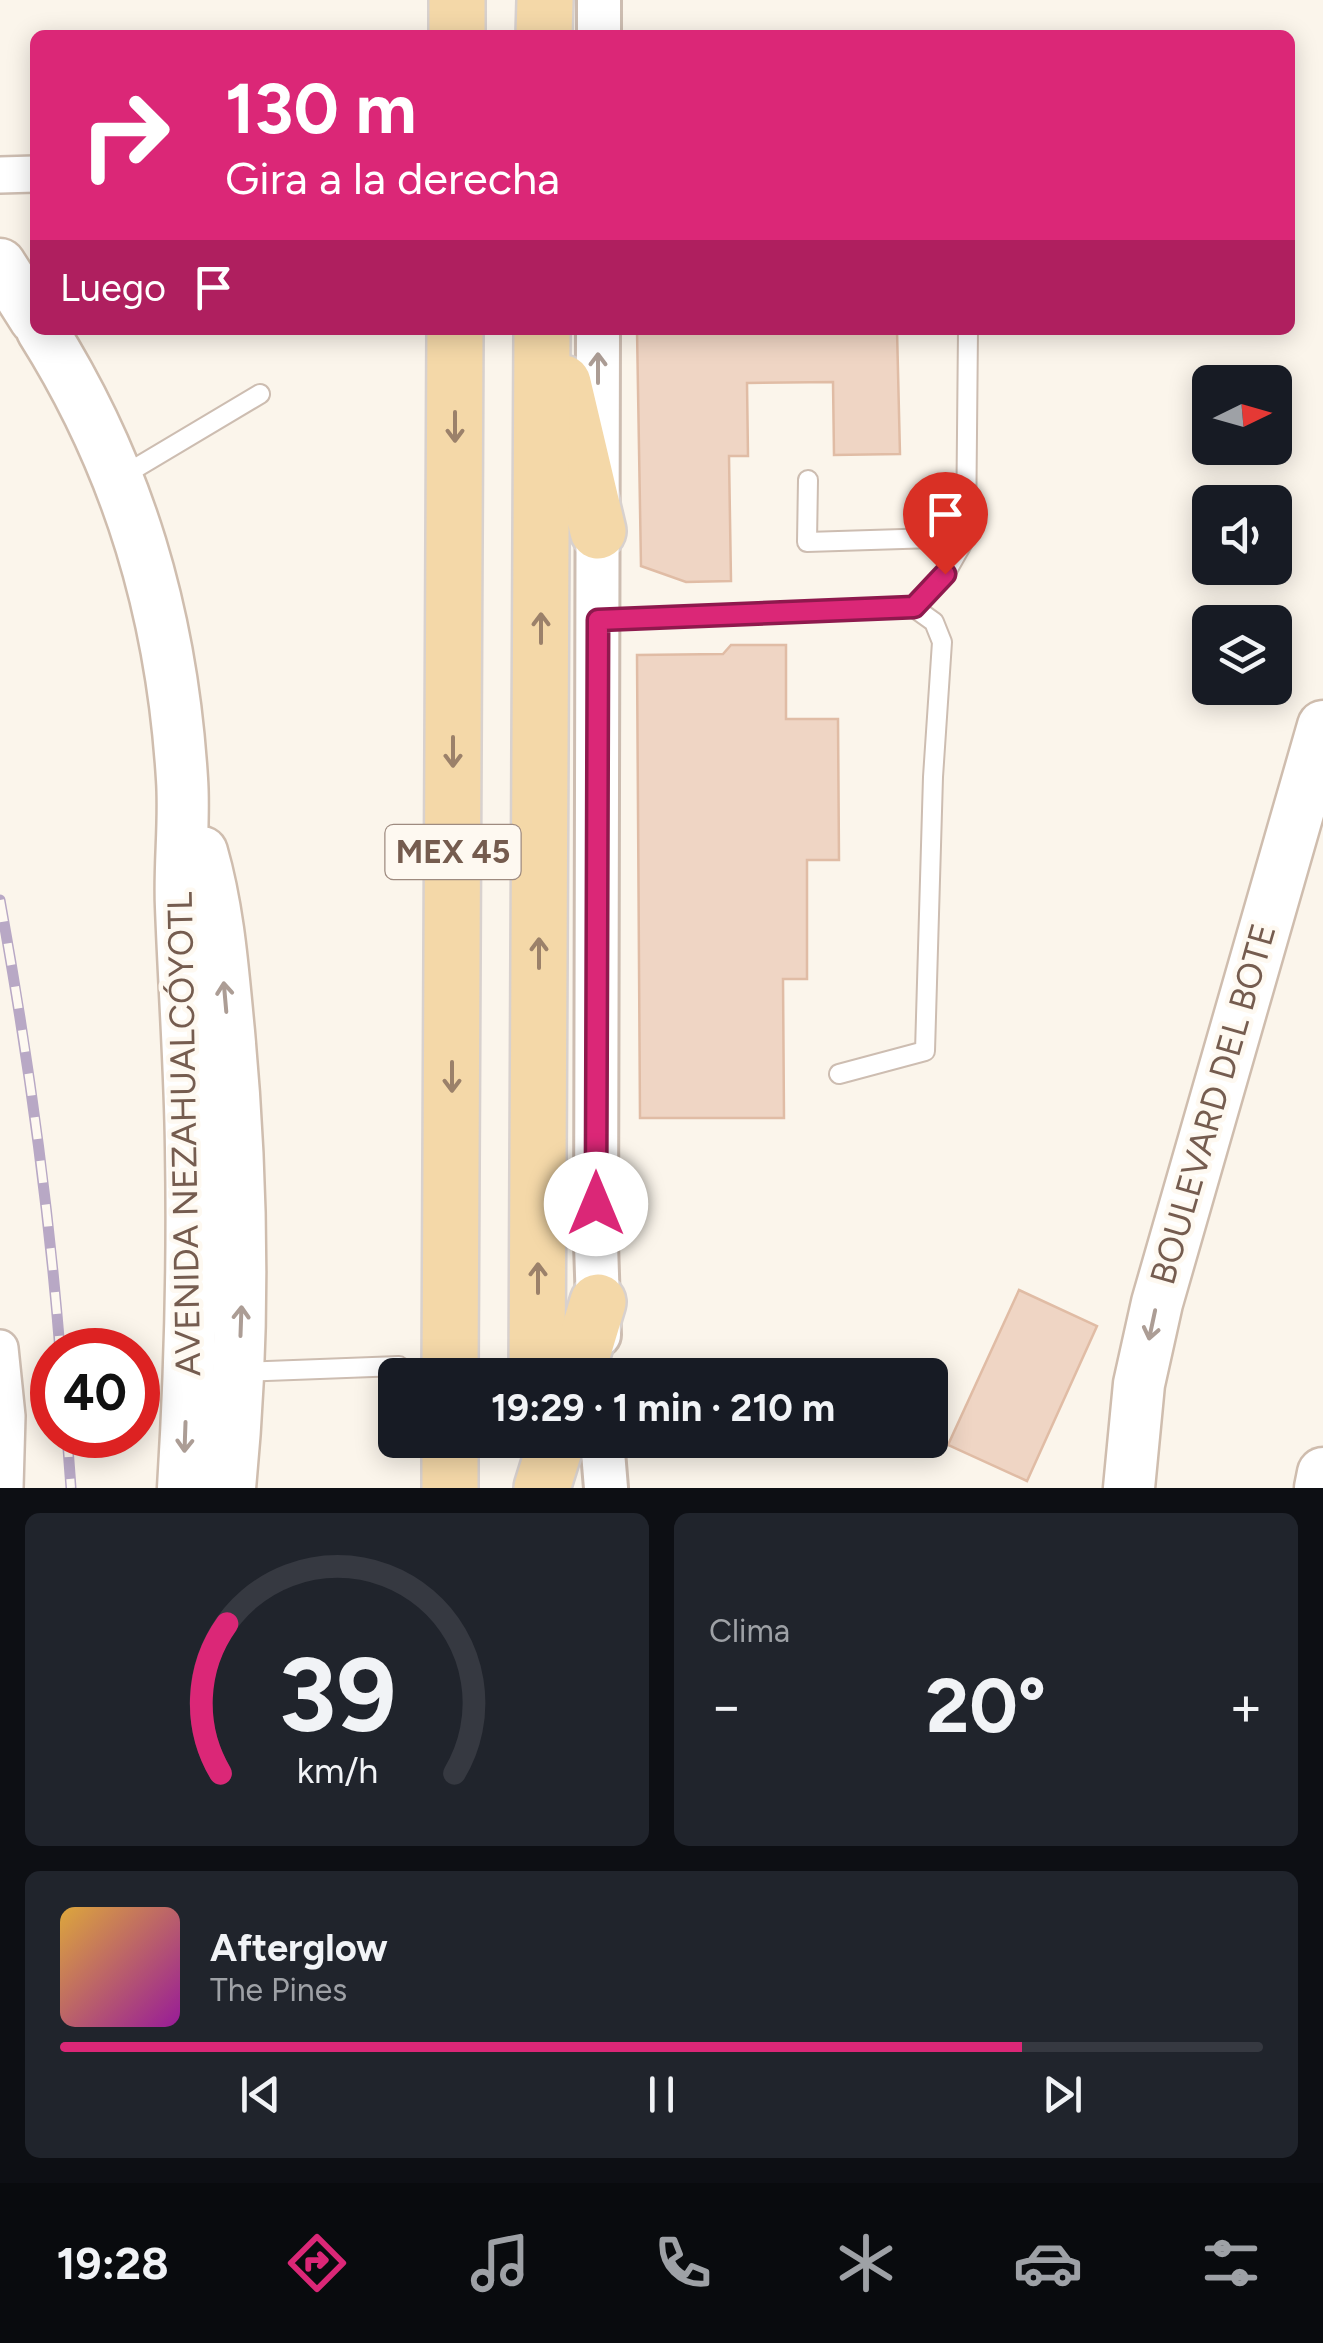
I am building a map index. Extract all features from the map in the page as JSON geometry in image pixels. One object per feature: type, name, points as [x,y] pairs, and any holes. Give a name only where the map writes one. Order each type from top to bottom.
[{"type":"main road","points":[[457,0],[457,30]]},
{"type":"main road","points":[[544,30],[545,0]]},
{"type":"main road","points":[[0,264],[30,311]]},
{"type":"main road","name":"AVENIDA NEZAHUALCÓYOTL","points":[[45,335],[80,398],[132,509],[148,567],[170,681],[182,780],[180,908],[191,1147],[192,1275],[183,1488]]},
{"type":"main road","name":"MEX 45","points":[[424,1358],[456,335]]},
{"type":"main road","name":"MEX 45","points":[[538,1358],[542,335]]},
{"type":"main road","points":[[552,335],[598,531]]},
{"type":"main road","name":"BOULEVARD DEL BOTE","points":[[1126,1476],[1139,1384],[1157,1302],[1323,726]]},
{"type":"main road","points":[[1299,806],[1323,760]]},
{"type":"main road","name":"AVENIDA NEZAHUALCÓYOTL","points":[[182,780],[213,888],[239,1159],[239,1372],[230,1488]]},
{"type":"main road","points":[[581,1358],[598,1302]]},
{"type":"main road","points":[[450,1458],[450,1488]]},
{"type":"main road","points":[[538,1458],[540,1488]]},
{"type":"main road","points":[[540,1488],[551,1458]]},
{"type":"main road","points":[[1320,1488],[1323,1474]]},
{"type":"street","points":[[599,0],[599,30]]},
{"type":"street","points":[[0,175],[30,174]]},
{"type":"street","points":[[598,335],[600,1358]]},
{"type":"street","points":[[0,1348],[5,1488]]},
{"type":"street","points":[[604,1458],[606,1488]]},
{"type":"lane","points":[[914,607],[945,574],[966,537],[968,335]]},
{"type":"lane","points":[[118,478],[260,394]]},
{"type":"lane","points":[[808,480],[807,542],[966,537]]},
{"type":"lane","points":[[598,620],[914,607],[934,622],[942,642],[933,777],[925,1051],[838,1074]]},
{"type":"lane","points":[[239,1372],[378,1371]]},
{"type":"building","points":[[637,335],[897,335],[900,454],[834,455],[833,382],[747,383],[748,456],[729,456],[731,581],[686,582],[641,566]]},
{"type":"building","points":[[731,645],[786,645],[786,719],[838,719],[839,860],[807,860],[807,979],[783,979],[784,1118],[640,1118],[637,655],[723,654]]},
{"type":"building","points":[[1019,1290],[1097,1326],[1027,1481],[948,1445]]},
{"type":"railway","points":[[0,900],[36,1124],[58,1328]]},
{"type":"railway","points":[[69,1458],[71,1488]]},
{"type":"route","points":[[596,1204],[598,620],[914,607],[945,574]]}]
